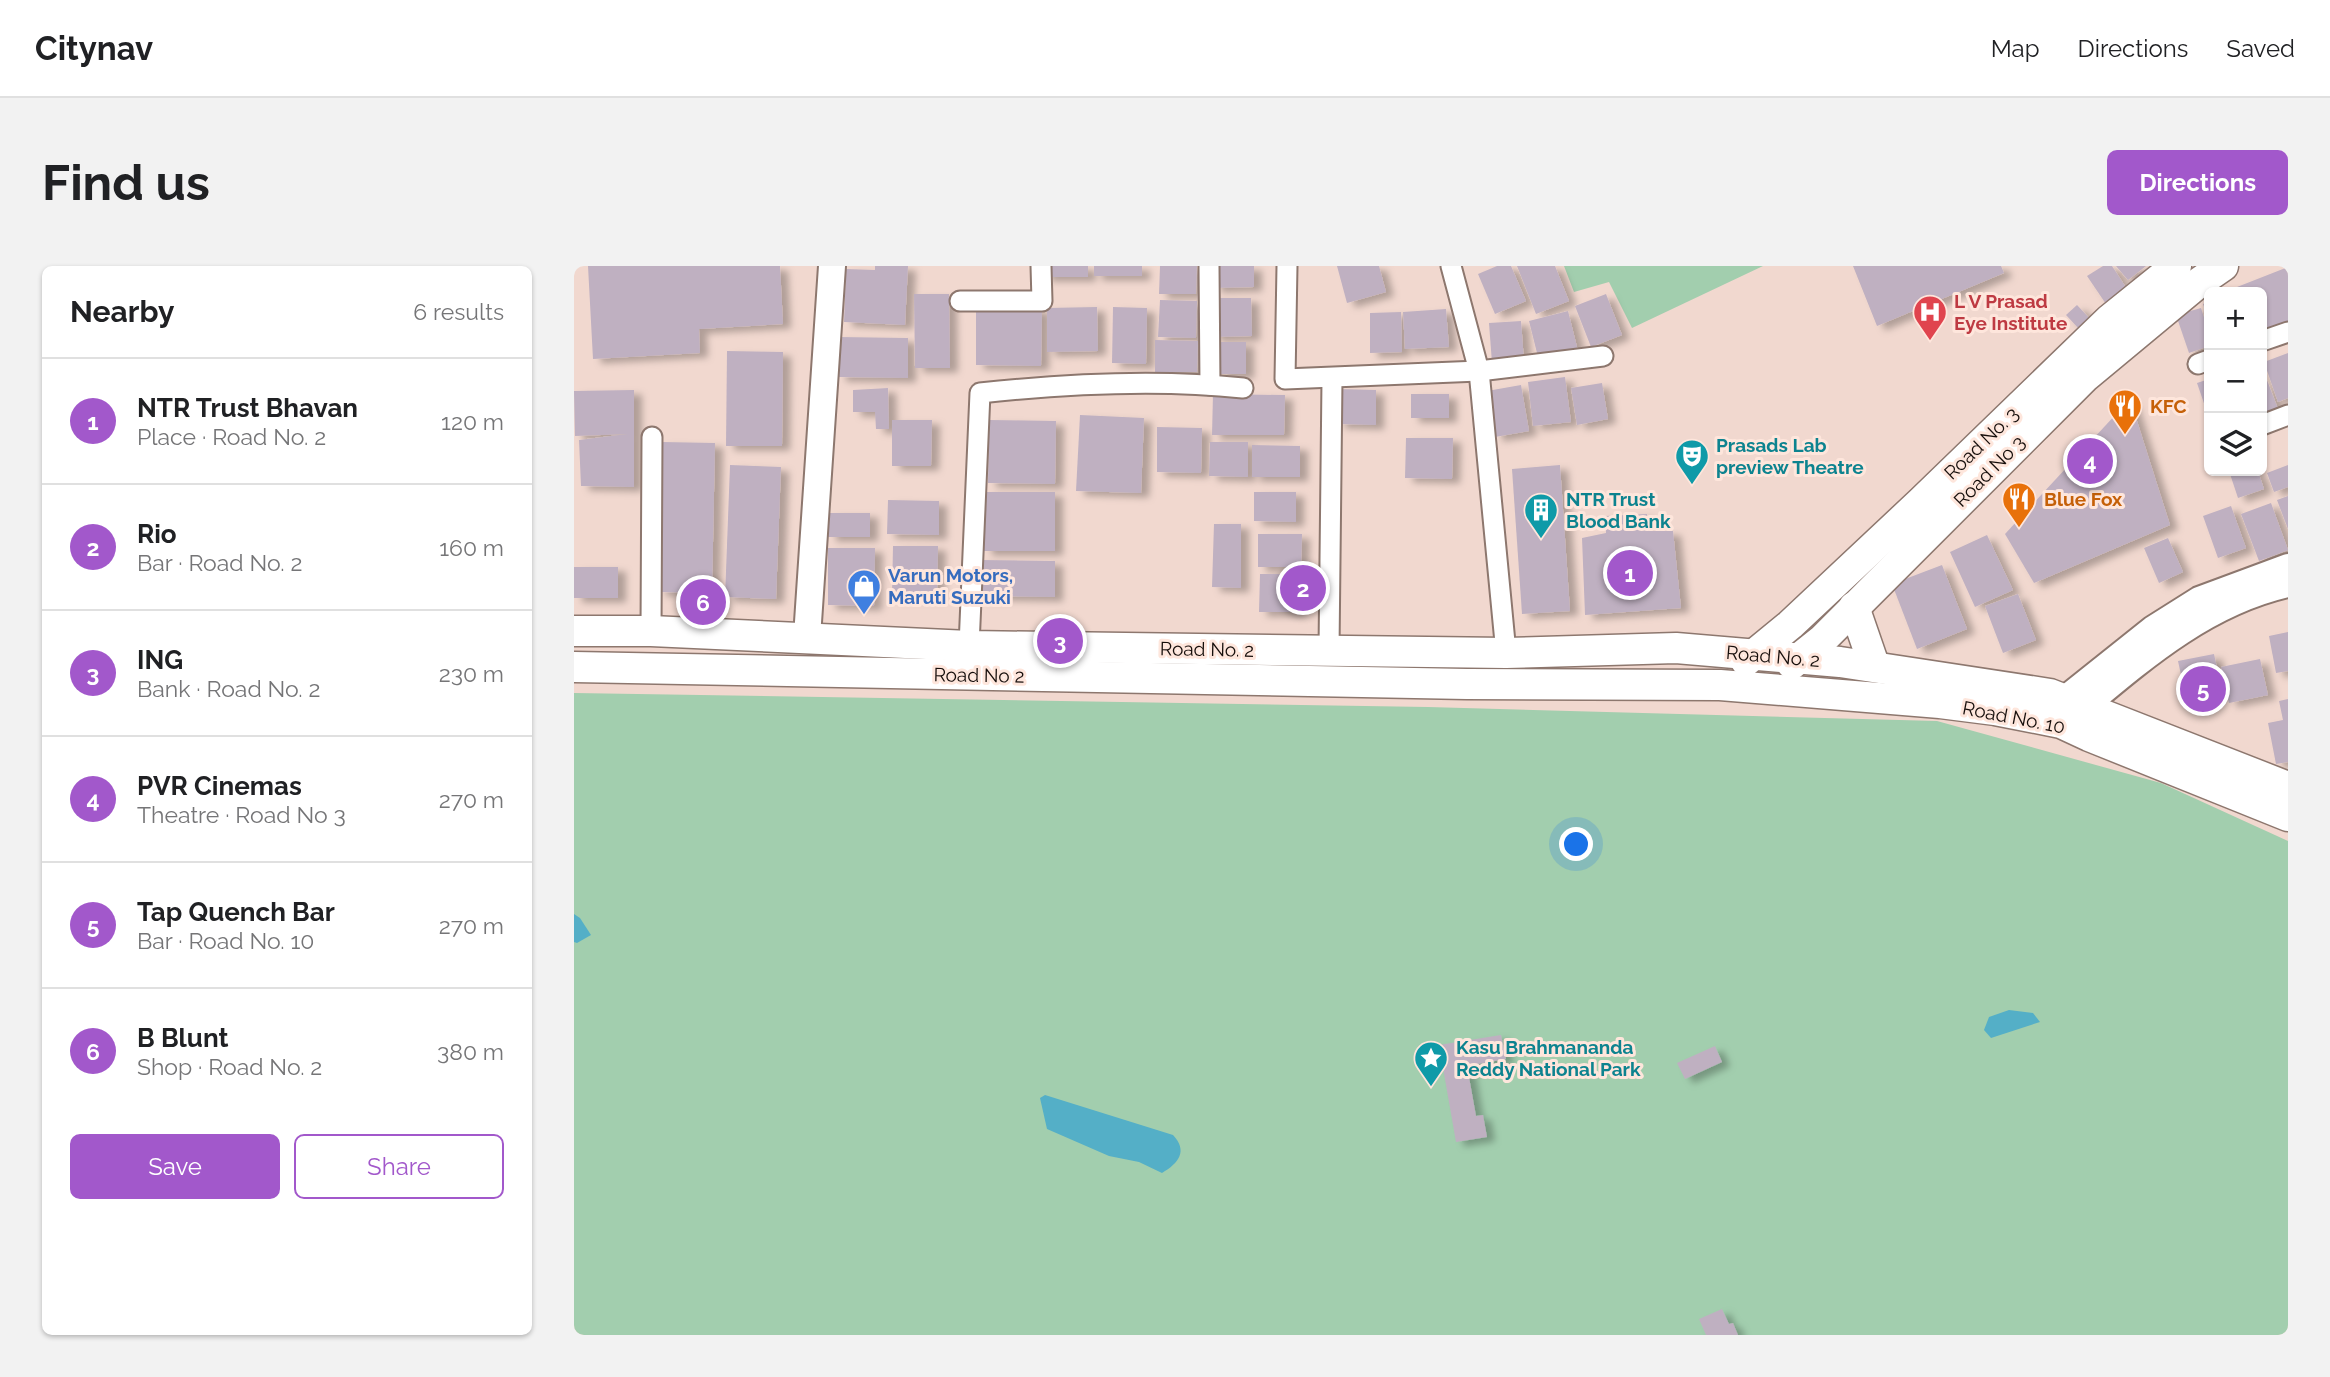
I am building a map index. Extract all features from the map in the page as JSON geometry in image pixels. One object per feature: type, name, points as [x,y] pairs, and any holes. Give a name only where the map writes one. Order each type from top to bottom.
[{"type":"main road","points":[[807,637],[832,266]]},
{"type":"main road","name":"Road No. 3","points":[[1720,685],[1790,625],[2109,320],[2176,266]]},
{"type":"main road","name":"Road No 3","points":[[1766,688],[1822,640],[2085,377],[2197,284],[2223,266]]},
{"type":"main road","points":[[1854,607],[1874,665]]},
{"type":"main road","points":[[1676,648],[1750,638],[1790,625]]},
{"type":"main road","name":"Road No. 2","points":[[574,631],[651,631],[969,646],[1506,653],[1676,648],[1840,662]]},
{"type":"main road","name":"Road No. 10","points":[[1840,662],[1874,665],[2050,694],[2288,787]]},
{"type":"main road","name":"Road No 2","points":[[574,667],[1467,684],[1720,685]]},
{"type":"main road","points":[[1720,685],[1766,688]]},
{"type":"main road","name":"Road No. 10","points":[[1766,688],[1940,703],[2061,723],[2288,816]]},
{"type":"street","points":[[960,301],[1042,301],[1041,266]]},
{"type":"street","points":[[1209,266],[1210,385]]},
{"type":"street","points":[[1287,266],[1286,379],[1479,371],[1603,356]]},
{"type":"street","points":[[1451,266],[1479,371],[1506,653]]},
{"type":"street","points":[[2267,339],[2288,332]]},
{"type":"street","points":[[1329,650],[1332,379]]},
{"type":"street","points":[[969,646],[979,393],[1042,386],[1210,385],[1243,388]]},
{"type":"street","points":[[2267,423],[2288,415]]},
{"type":"street","points":[[651,631],[652,437]]},
{"type":"street","points":[[2074,703],[2153,628],[2199,599],[2287,573]]},
{"type":"green space","points":[[1564,266],[1763,266],[1632,328],[1609,282],[1574,292]]},
{"type":"green space","name":"Kasu Brahmananda Reddy National Park","points":[[574,693],[1428,707],[1937,721],[2161,783],[2288,841],[2288,1335],[574,1335]]},
{"type":"water","points":[[574,914],[580,918],[591,935],[577,943],[574,942]]},
{"type":"water","points":[[2009,1010],[2033,1013],[2040,1022],[1991,1038],[1984,1030],[1989,1017]]},
{"type":"water","points":[[1045,1095],[1173,1135],[1180,1146],[1180,1156],[1162,1173],[1139,1162],[1109,1156],[1047,1129],[1040,1098]]},
{"type":"building","points":[[588,266],[780,266],[783,324],[699,329],[700,353],[593,359]]},
{"type":"building","points":[[875,266],[908,266],[905,325],[844,322],[846,269],[875,270]]},
{"type":"building","points":[[1043,266],[1088,266],[1088,277],[1043,277]]},
{"type":"building","points":[[1094,266],[1142,266],[1142,276],[1094,276]]},
{"type":"building","points":[[1160,266],[1197,266],[1196,294],[1159,294]]},
{"type":"building","points":[[1213,266],[1254,266],[1254,287],[1213,288]]},
{"type":"building","points":[[1337,266],[1379,266],[1386,292],[1347,303]]},
{"type":"building","points":[[1497,266],[1511,266],[1526,301],[1495,314],[1478,274]]},
{"type":"building","points":[[1517,266],[1555,266],[1569,301],[1536,314]]},
{"type":"building","points":[[1853,266],[2001,266],[2004,273],[1877,326]]},
{"type":"building","points":[[2103,266],[2112,266],[2127,289],[2106,304],[2087,276]]},
{"type":"building","points":[[2116,266],[2146,266],[2128,280]]},
{"type":"building","points":[[2288,267],[2288,327],[2267,336],[2267,287],[2237,287]]},
{"type":"building","points":[[914,294],[949,294],[950,368],[915,368]]},
{"type":"building","points":[[1606,294],[1622,335],[1591,347],[1575,306]]},
{"type":"building","points":[[1212,298],[1251,298],[1252,336],[1212,337]]},
{"type":"building","points":[[1160,300],[1197,301],[1196,338],[1158,337]]},
{"type":"building","points":[[2077,305],[2091,320],[2080,330],[2066,315]]},
{"type":"building","points":[[1097,307],[1098,351],[1047,352],[1047,308]]},
{"type":"building","points":[[1113,307],[1147,308],[1146,364],[1112,363]]},
{"type":"building","points":[[976,308],[1042,308],[1041,366],[976,365]]},
{"type":"building","points":[[2201,308],[2204,318],[2204,348],[2189,353],[2176,315]]},
{"type":"building","points":[[1446,309],[1449,347],[1405,349],[1403,312]]},
{"type":"building","points":[[1568,311],[1578,351],[1539,361],[1529,321]]},
{"type":"building","points":[[1401,312],[1402,352],[1370,353],[1370,313]]},
{"type":"building","points":[[1521,321],[1524,361],[1492,363],[1489,323]]},
{"type":"building","points":[[838,337],[908,338],[908,378],[838,377]]},
{"type":"building","points":[[1155,340],[1198,341],[1197,372],[1155,372]]},
{"type":"building","points":[[1218,342],[1246,342],[1246,374],[1218,374]]},
{"type":"building","points":[[727,351],[783,352],[782,446],[726,446]]},
{"type":"building","points":[[2288,353],[2288,398],[2278,402],[2267,371],[2267,361]]},
{"type":"building","points":[[1565,377],[1571,422],[1533,426],[1528,382]]},
{"type":"building","points":[[2267,380],[2278,409],[2267,413]]},
{"type":"building","points":[[2204,381],[2204,403],[2197,383]]},
{"type":"building","points":[[1602,383],[1608,419],[1577,425],[1571,388]]},
{"type":"building","points":[[1521,385],[1529,431],[1495,437],[1487,391]]},
{"type":"building","points":[[888,388],[889,429],[876,429],[875,412],[853,412],[853,390]]},
{"type":"building","points":[[1338,389],[1376,390],[1376,425],[1337,424]]},
{"type":"building","points":[[634,390],[634,487],[581,486],[579,440],[627,434],[575,436],[574,391]]},
{"type":"building","points":[[1213,394],[1285,395],[1284,435],[1212,435]]},
{"type":"building","points":[[1411,394],[1449,394],[1449,418],[1411,418]]},
{"type":"building","points":[[2130,399],[2170,525],[2034,583],[2005,534]]},
{"type":"building","points":[[1080,415],[1144,418],[1141,493],[1076,491]]},
{"type":"building","points":[[892,420],[932,420],[931,466],[892,466]]},
{"type":"building","points":[[989,420],[1056,421],[1055,484],[988,483]]},
{"type":"building","points":[[1157,427],[1202,428],[1201,473],[1157,472]]},
{"type":"building","points":[[1406,438],[1453,438],[1452,479],[1405,478]]},
{"type":"building","points":[[662,442],[715,443],[712,593],[658,592]]},
{"type":"building","points":[[1210,442],[1248,442],[1248,477],[1209,476]]},
{"type":"building","points":[[1252,445],[1300,446],[1300,477],[1252,477]]},
{"type":"building","points":[[730,465],[781,467],[776,599],[725,597]]},
{"type":"building","name":"NTR Trust Blood Bank","points":[[1560,465],[1570,611],[1522,614],[1512,469]]},
{"type":"building","points":[[2288,465],[2288,487],[2274,492],[2267,473]]},
{"type":"building","points":[[2231,476],[2260,476],[2264,489],[2238,498]]},
{"type":"building","points":[[984,492],[1055,492],[1055,551],[984,551]]},
{"type":"building","points":[[1254,492],[1296,492],[1296,522],[1254,521]]},
{"type":"building","points":[[2288,496],[2288,529],[2277,500]]},
{"type":"building","points":[[888,500],[939,501],[939,535],[887,534]]},
{"type":"building","points":[[2271,503],[2288,550],[2259,561],[2241,514]]},
{"type":"building","points":[[2231,506],[2246,548],[2218,558],[2203,516]]},
{"type":"building","points":[[829,513],[870,513],[870,537],[828,537]]},
{"type":"building","points":[[1647,514],[1648,531],[1673,531],[1681,608],[1585,615],[1582,538],[1606,533],[1605,516]]},
{"type":"building","points":[[1214,524],[1241,524],[1241,588],[1212,587]]},
{"type":"building","points":[[1258,534],[1302,534],[1301,567],[1258,567]]},
{"type":"building","points":[[1987,535],[2013,590],[1975,607],[1950,552]]},
{"type":"building","points":[[2168,538],[2183,572],[2159,583],[2144,548]]},
{"type":"building","points":[[893,546],[938,546],[937,596],[892,596]]},
{"type":"building","points":[[828,548],[875,548],[874,606],[828,605]]},
{"type":"building","points":[[979,560],[1055,561],[1055,597],[978,596]]},
{"type":"building","points":[[1942,565],[1967,629],[1917,649],[1892,584]]},
{"type":"building","points":[[574,567],[618,567],[618,598],[574,598]]},
{"type":"building","points":[[1260,574],[1297,574],[1297,612],[1259,612]]},
{"type":"building","points":[[2018,594],[2036,640],[2003,653],[1985,606]]},
{"type":"building","points":[[2288,632],[2288,671],[2276,673],[2269,636]]},
{"type":"building","points":[[2214,654],[2222,691],[2186,698],[2178,661]]},
{"type":"building","points":[[2260,659],[2268,695],[2229,703],[2221,667]]},
{"type":"building","points":[[2288,699],[2288,762],[2276,764],[2268,723],[2283,720],[2279,701]]},
{"type":"building","points":[[1501,1035],[1506,1059],[1467,1066],[1476,1116],[1483,1115],[1487,1137],[1456,1142],[1439,1045]]},
{"type":"building","points":[[1715,1046],[1722,1062],[1685,1079],[1677,1063]]},
{"type":"building","points":[[1722,1309],[1738,1335],[1706,1335],[1699,1319]]},
{"type":"place","name":"L V Prasad Eye Institute","points":[[1930,342]]},
{"type":"place","name":"KFC","points":[[2125,436]]},
{"type":"place","name":"PVR Cinemas","points":[[2090,461]]},
{"type":"place","name":"Prasads Lab preview Theatre","points":[[1692,486]]},
{"type":"place","name":"Blue Fox","points":[[2019,529]]},
{"type":"place","name":"NTR Trust Blood Bank","points":[[1541,540]]},
{"type":"place","name":"NTR Trust Bhavan","points":[[1630,573]]},
{"type":"place","name":"Rio","points":[[1303,588]]},
{"type":"place","name":"B Blunt","points":[[703,602]]},
{"type":"place","name":"Varun Motors, Maruti Suzuki","points":[[864,616]]},
{"type":"place","name":"ING","points":[[1060,641]]},
{"type":"place","name":"Tap Quench Bar","points":[[2203,689]]},
{"type":"place","name":"Kasu Brahmananda Reddy National Park","points":[[1431,1088]]}]
